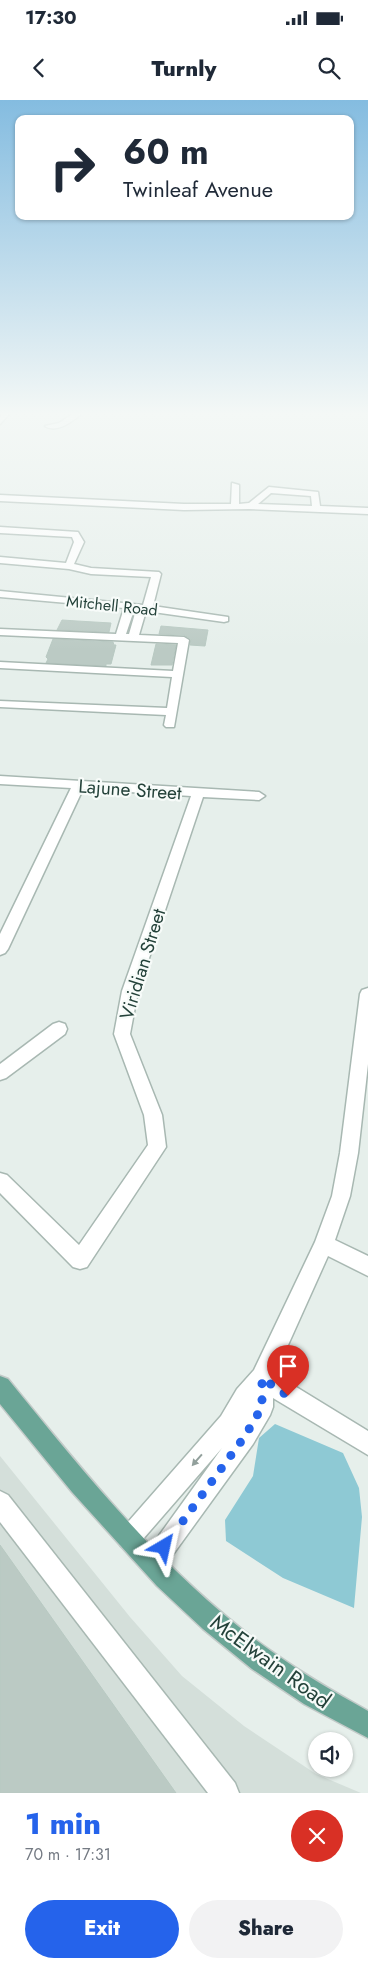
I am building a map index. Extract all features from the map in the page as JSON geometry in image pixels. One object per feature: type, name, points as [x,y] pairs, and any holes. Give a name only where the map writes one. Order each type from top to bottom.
[{"type":"main road","name":"McElwain Road","points":[[0,1388],[50,1449],[129,1538],[214,1622],[242,1646],[334,1709],[368,1725]]},
{"type":"street","points":[[235,492],[235,506]]},
{"type":"street","points":[[251,506],[267,492]]},
{"type":"street","points":[[292,492],[315,494],[316,509]]},
{"type":"street","points":[[0,498],[184,507],[251,506],[368,511]]},
{"type":"street","points":[[0,530],[75,534],[79,542],[69,566]]},
{"type":"street","points":[[0,560],[69,566],[91,571],[156,574],[133,638]]},
{"type":"street","name":"Mitchell Road","points":[[0,594],[130,606],[224,620]]},
{"type":"street","points":[[120,637],[130,606]]},
{"type":"street","points":[[0,632],[184,640],[170,725]]},
{"type":"street","points":[[0,666],[177,674]]},
{"type":"street","points":[[0,704],[172,712]]},
{"type":"street","name":"Lajune Street","points":[[0,780],[259,796]]},
{"type":"street","points":[[0,949],[79,785]]},
{"type":"street","name":"Viridian Street","points":[[0,1181],[80,1260],[157,1147],[153,1115],[122,1034],[130,991],[198,793]]},
{"type":"street","points":[[129,1538],[262,1407],[262,1378],[324,1244],[341,1196],[349,1153],[367,1017],[368,994]]},
{"type":"street","points":[[0,1073],[58,1029]]},
{"type":"street","points":[[324,1244],[368,1266]]},
{"type":"street","points":[[262,1378],[299,1404],[368,1444]]},
{"type":"street","points":[[153,1563],[227,1443]]},
{"type":"street","points":[[0,1503],[226,1793]]},
{"type":"shaded area","points":[[0,1456],[130,1617],[182,1676],[244,1726],[308,1769],[308,1777],[323,1777],[361,1793],[0,1793]]},
{"type":"water","points":[[275,1424],[343,1453],[359,1488],[362,1517],[354,1608],[283,1578],[226,1541],[225,1520],[253,1476],[259,1438]]},
{"type":"building","points":[[62,620],[111,623],[109,632],[57,630]]},
{"type":"building","points":[[161,626],[208,630],[205,646],[190,645],[191,639],[184,635],[159,634]]},
{"type":"building","points":[[53,639],[113,642],[116,645],[111,664],[106,664],[106,666],[46,663],[48,659],[46,657]]},
{"type":"building","points":[[156,644],[176,645],[172,665],[151,665]]},
{"type":"building","points":[[0,1545],[176,1793],[0,1793]]},
{"type":"route","points":[[164,1547],[245,1436],[262,1407],[262,1378],[288,1396]]}]
